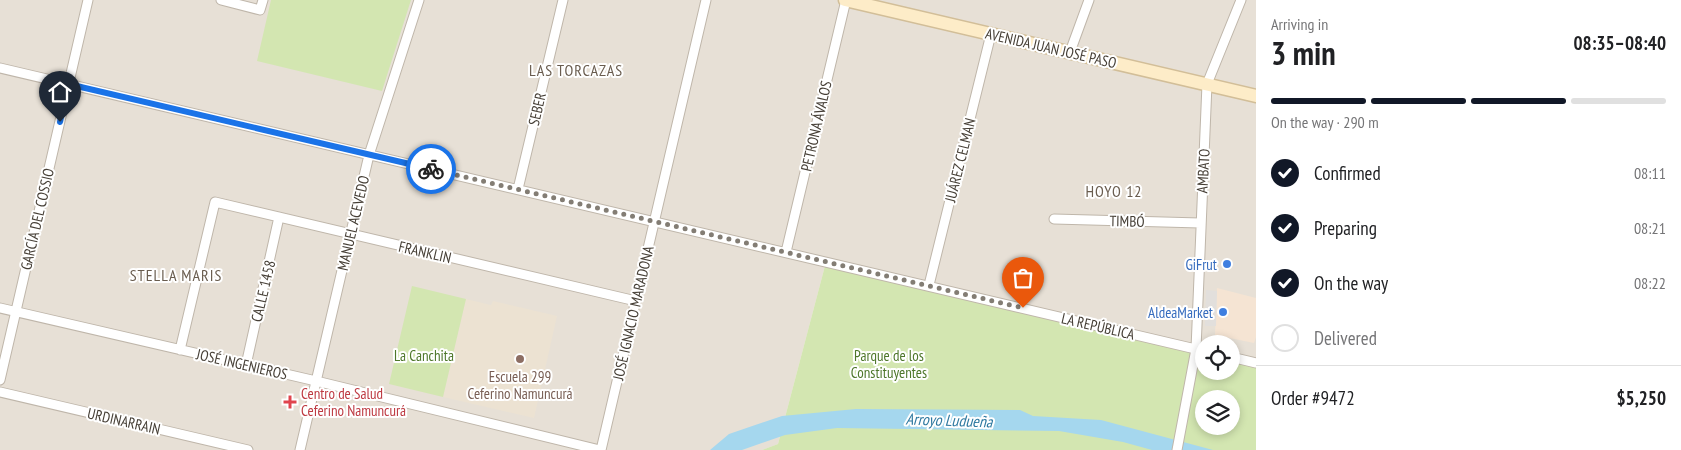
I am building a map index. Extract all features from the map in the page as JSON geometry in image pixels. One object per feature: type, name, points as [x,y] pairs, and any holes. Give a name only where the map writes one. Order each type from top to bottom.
[{"type":"main road","name":"AVENIDA JUAN JOSÉ PASO","points":[[846,0],[891,5],[991,34],[1256,96]]},
{"type":"street","name":"GARCÍA DEL COSSIO","points":[[0,380],[88,0]]},
{"type":"street","points":[[222,0],[260,10],[262,0]]},
{"type":"street","name":"MANUEL ACEVEDO","points":[[300,450],[369,154],[419,0]]},
{"type":"street","name":"SEBER","points":[[518,189],[563,0]]},
{"type":"street","name":"JOSÉ IGNACIO MARADONA","points":[[601,450],[706,0]]},
{"type":"street","name":"PETRONA ÁVALOS","points":[[786,252],[846,0]]},
{"type":"street","points":[[1070,52],[1089,0]]},
{"type":"street","name":"AMBATO","points":[[1200,335],[1200,223],[1207,84],[1242,0]]},
{"type":"street","name":"JUÁREZ CELMAN","points":[[929,286],[991,34]]},
{"type":"street","name":"LA REPÚBLICA","points":[[0,68],[1195,349]]},
{"type":"street","name":"FRANKLIN","points":[[180,350],[215,202],[636,301]]},
{"type":"street","name":"CALLE 1458","points":[[246,365],[279,217]]},
{"type":"street","name":"TIMBÓ","points":[[1054,219],[1200,223]]},
{"type":"street","name":"JOSÉ INGENIEROS","points":[[0,308],[316,381],[601,450]]},
{"type":"street","points":[[1240,359],[1256,363]]},
{"type":"street","name":"AMBATO","points":[[1177,450],[1195,372]]},
{"type":"street","name":"URDINARRAIN","points":[[0,392],[248,450]]},
{"type":"shaded area","points":[[0,0],[1256,0],[1256,363],[1240,359],[1240,335],[1195,335],[1195,349],[826,262],[778,444],[762,450],[0,450]]},
{"type":"shaded area","points":[[1217,288],[1256,298],[1256,337],[1254,343],[1240,340],[1240,335],[1215,335]]},
{"type":"shaded area","points":[[1206,290],[1217,291],[1216,326],[1205,326]]},
{"type":"shaded area","name":"Escuela 299 Ceferino Namuncurá","points":[[466,299],[491,305],[493,301],[557,316],[534,418],[443,397]]},
{"type":"green space","points":[[271,0],[411,0],[382,91],[257,61]]},
{"type":"green space","name":"Parque de los Constituyentes","points":[[826,262],[1195,349],[1195,380],[1240,380],[1240,359],[1256,363],[1256,450],[762,450],[778,444]]},
{"type":"green space","name":"La Canchita","points":[[412,286],[466,299],[443,397],[389,384]]},
{"type":"water","name":"Arroyo Ludueña","points":[[856,409],[1020,410],[1033,416],[1101,420],[1213,450],[1152,450],[1123,442],[1059,431],[837,428],[785,435],[742,450],[710,450],[729,434],[782,416]]},
{"type":"way so far","points":[[431,169],[1023,308]]},
{"type":"place","name":"GiFrut","points":[[1227,264]]},
{"type":"place","name":"AldeaMarket","points":[[1223,312]]},
{"type":"place","name":"Escuela 299 Ceferino Namuncurá","points":[[520,359]]},
{"type":"place","name":"Centro de Salud Ceferino Namuncurá","points":[[290,402]]},
{"type":"district","name":"LAS TORCAZAS","points":[[576,70]]},
{"type":"district","name":"HOYO 12","points":[[1114,191]]},
{"type":"district","name":"STELLA MARIS","points":[[176,275]]},
{"type":"route","points":[[60,122],[68,84],[431,169]]}]
